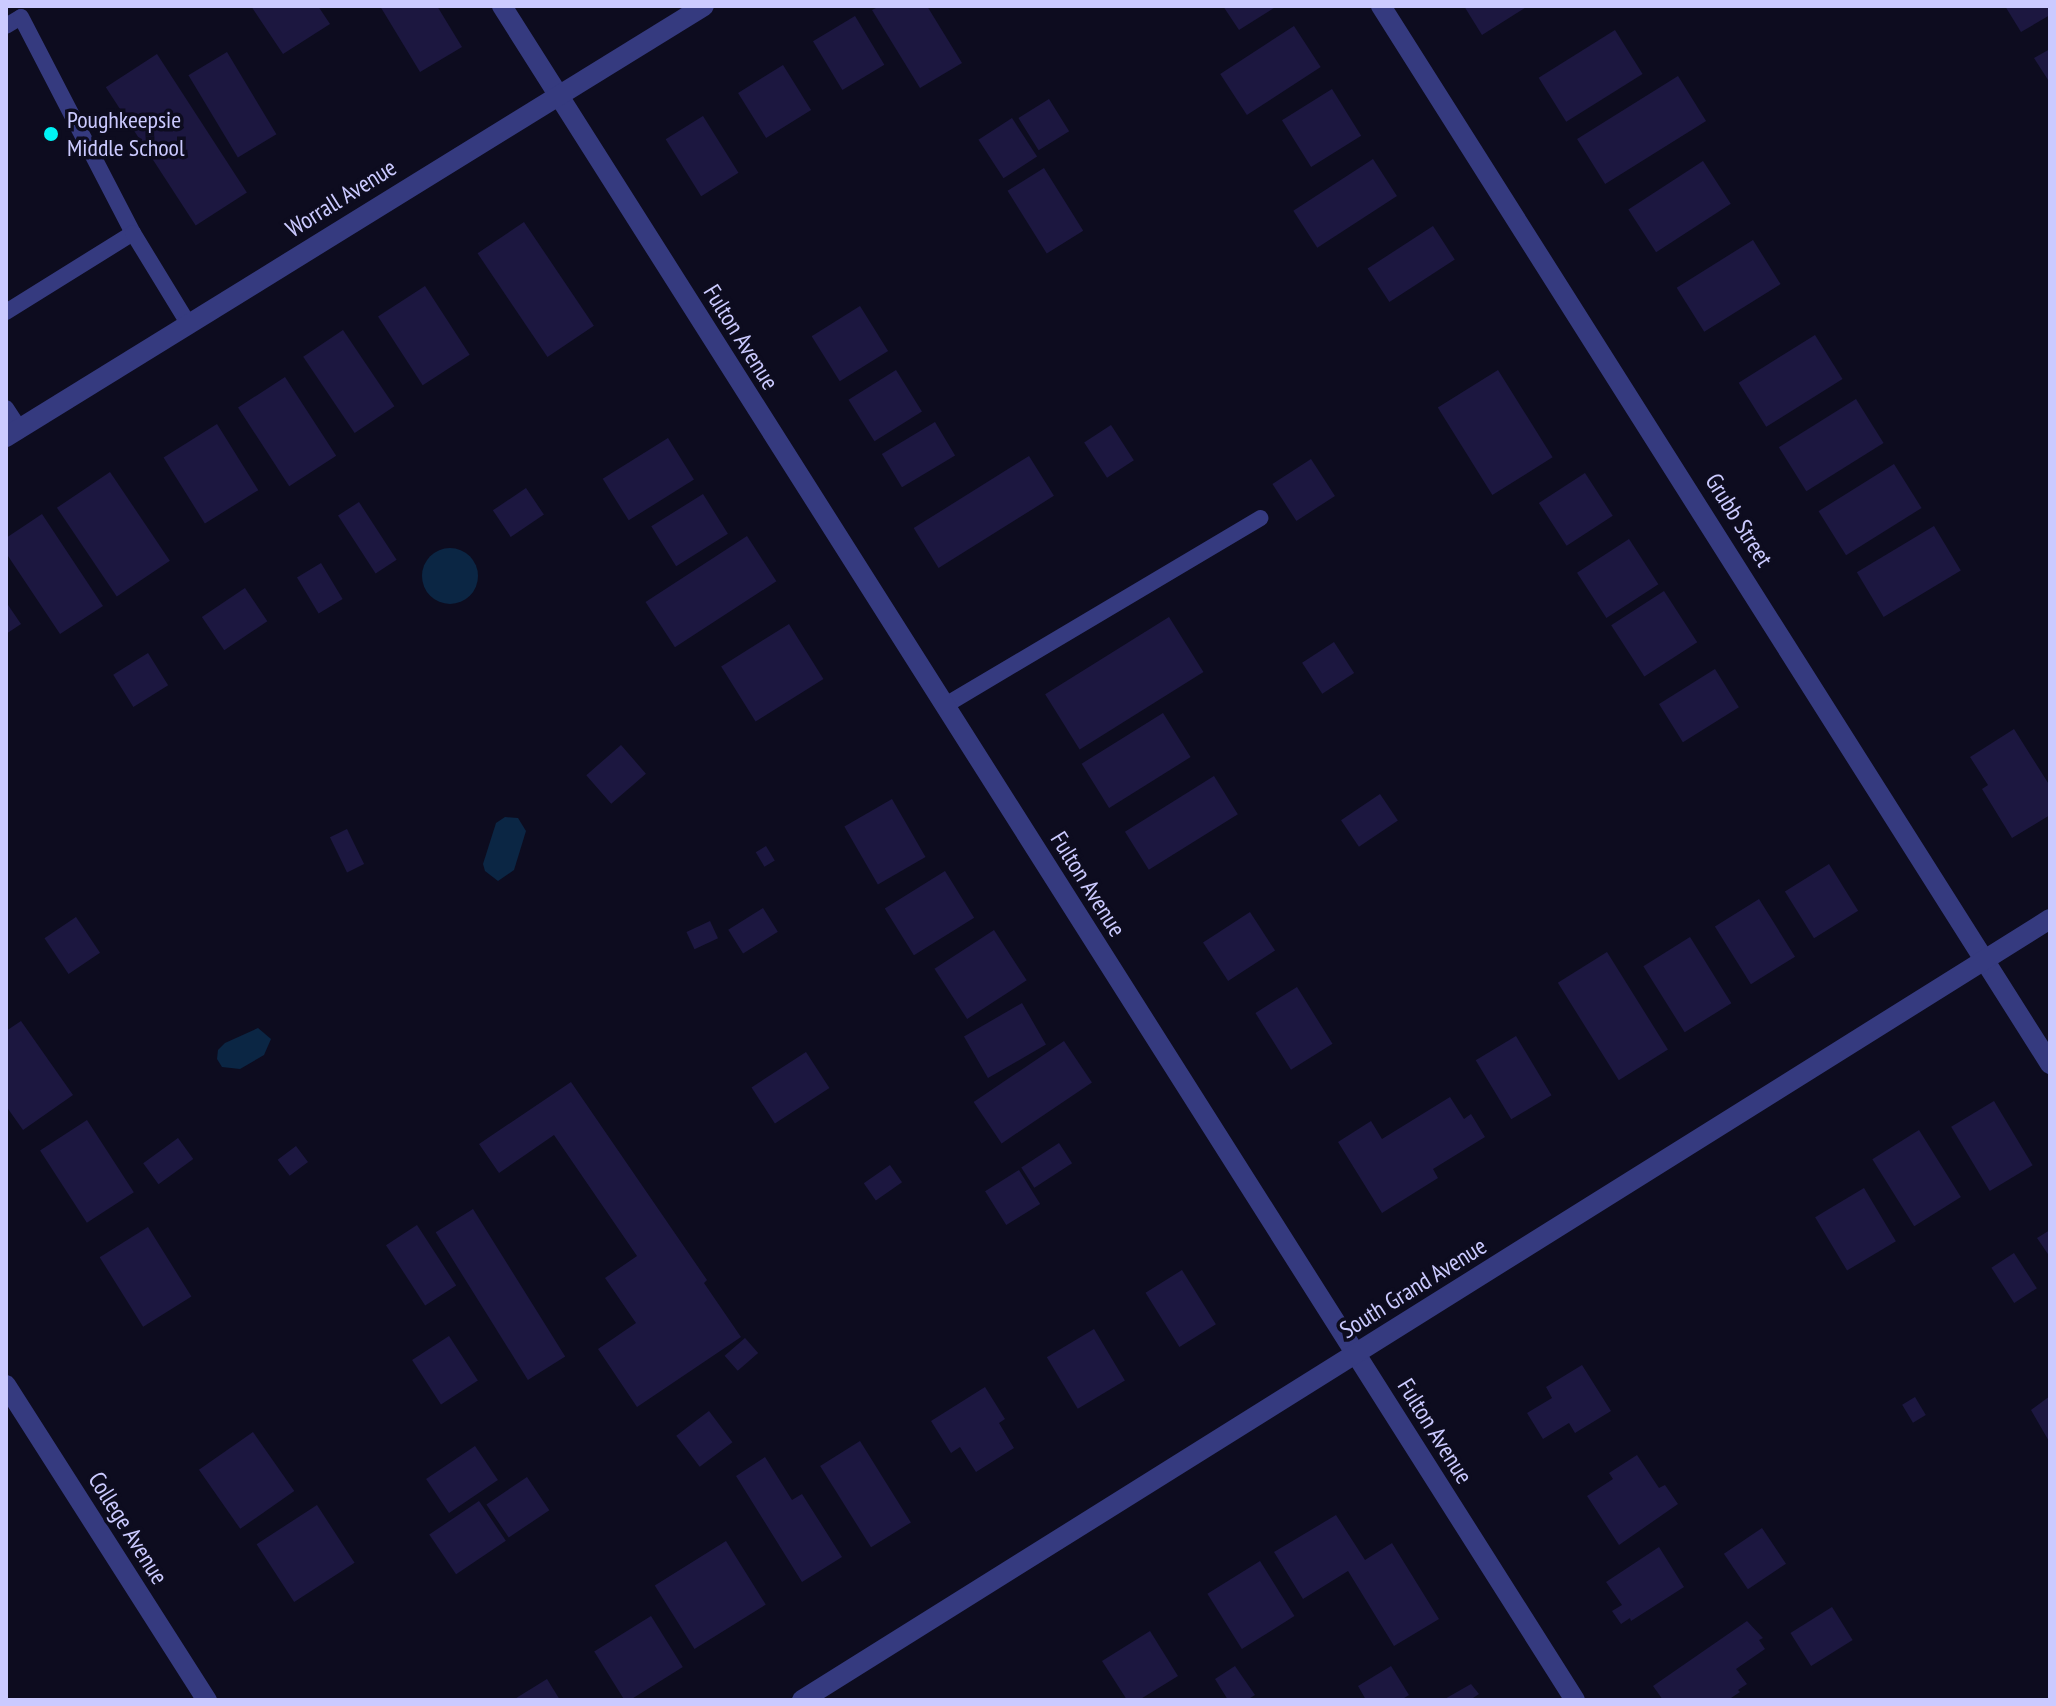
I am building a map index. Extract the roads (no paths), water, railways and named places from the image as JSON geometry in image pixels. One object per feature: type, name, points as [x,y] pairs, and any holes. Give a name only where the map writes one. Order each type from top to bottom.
[{"type":"street","name":"Fulton Avenue","points":[[502,6],[1575,1700]]},
{"type":"street","name":"Worrall Avenue","points":[[12,432],[704,6]]},
{"type":"street","name":"Grubb Street","points":[[1381,6],[1987,959],[2050,1064]]},
{"type":"street","name":"South Grand Avenue","points":[[802,1700],[2050,919]]},
{"type":"street","name":"College Avenue","points":[[6,1385],[207,1700]]},
{"type":"lane","points":[[6,26],[18,12],[133,233],[188,323]]},
{"type":"lane","points":[[6,312],[133,233]]},
{"type":"lane","points":[[6,408],[12,432]]},
{"type":"lane","points":[[944,706],[1260,518]]},
{"type":"water","points":[[450,548],[470,556],[478,576],[470,596],[450,604],[430,596],[422,576],[430,556]]},
{"type":"water","points":[[505,817],[518,818],[526,831],[514,870],[498,881],[485,871],[483,864],[496,823]]},
{"type":"water","points":[[258,1028],[271,1039],[264,1055],[240,1069],[222,1067],[217,1059],[218,1050],[225,1043]]},
{"type":"place","name":"Poughkeepsie Middle School","points":[[51,134]]}]
